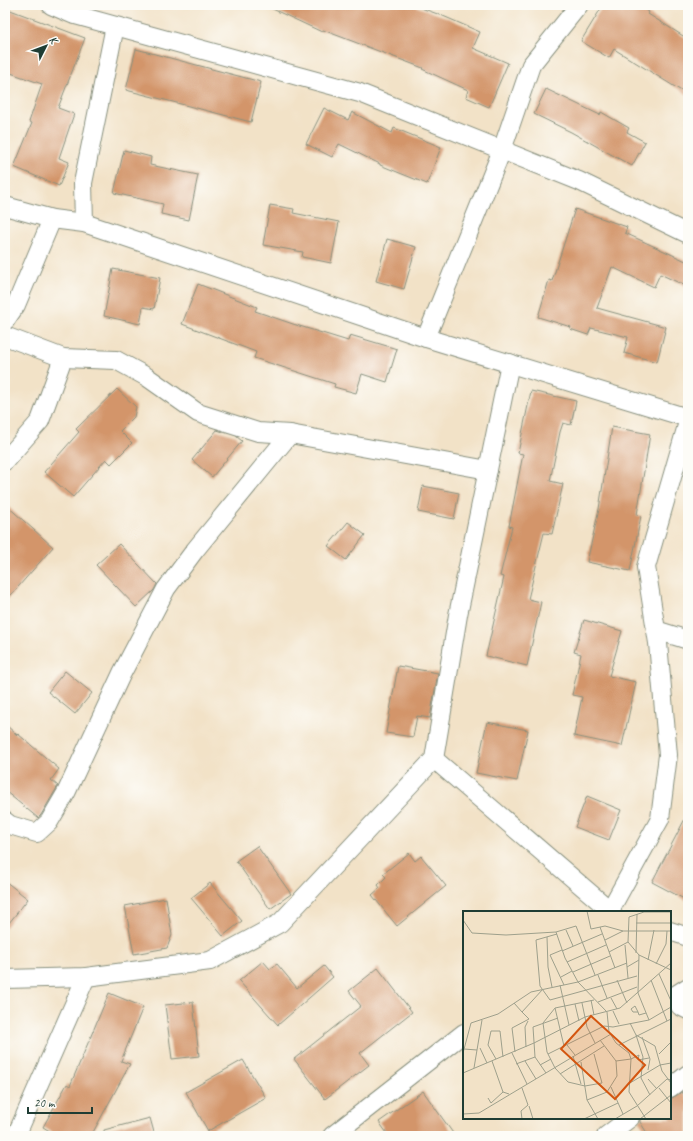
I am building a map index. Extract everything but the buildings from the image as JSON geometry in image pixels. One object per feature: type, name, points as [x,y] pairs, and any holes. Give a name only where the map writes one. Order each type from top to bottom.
[{"type":"street","points":[[50,5],[75,9],[115,26],[360,93],[579,181],[688,234]]},
{"type":"street","points":[[426,338],[502,150],[531,65],[579,5]]},
{"type":"street","points":[[84,223],[83,183],[115,26]]},
{"type":"street","points":[[5,206],[52,219],[84,223],[426,338],[688,418]]},
{"type":"street","points":[[5,321],[16,305],[52,219]]},
{"type":"street","points":[[5,336],[63,358],[116,360],[147,377],[198,413],[258,432],[290,434],[488,470]]},
{"type":"street","points":[[5,461],[40,421],[63,358]]},
{"type":"street","points":[[5,979],[86,977],[210,961],[280,923],[434,759],[458,615],[510,363]]},
{"type":"street","points":[[611,911],[660,819],[668,755],[656,630],[646,567],[688,422]]},
{"type":"street","points":[[5,821],[10,826],[37,832],[49,822],[66,793],[122,673],[166,589],[195,550],[290,434]]},
{"type":"street","points":[[656,630],[688,640]]},
{"type":"street","points":[[434,759],[609,911]]},
{"type":"street","points":[[671,932],[688,938]]},
{"type":"street","points":[[16,1136],[86,977]]},
{"type":"street","points":[[688,987],[674,996],[680,1006],[688,1010]]},
{"type":"street","points":[[332,1136],[463,1034]]},
{"type":"street","points":[[671,1087],[688,1074]]},
{"type":"street","points":[[606,1136],[629,1119]]}]
